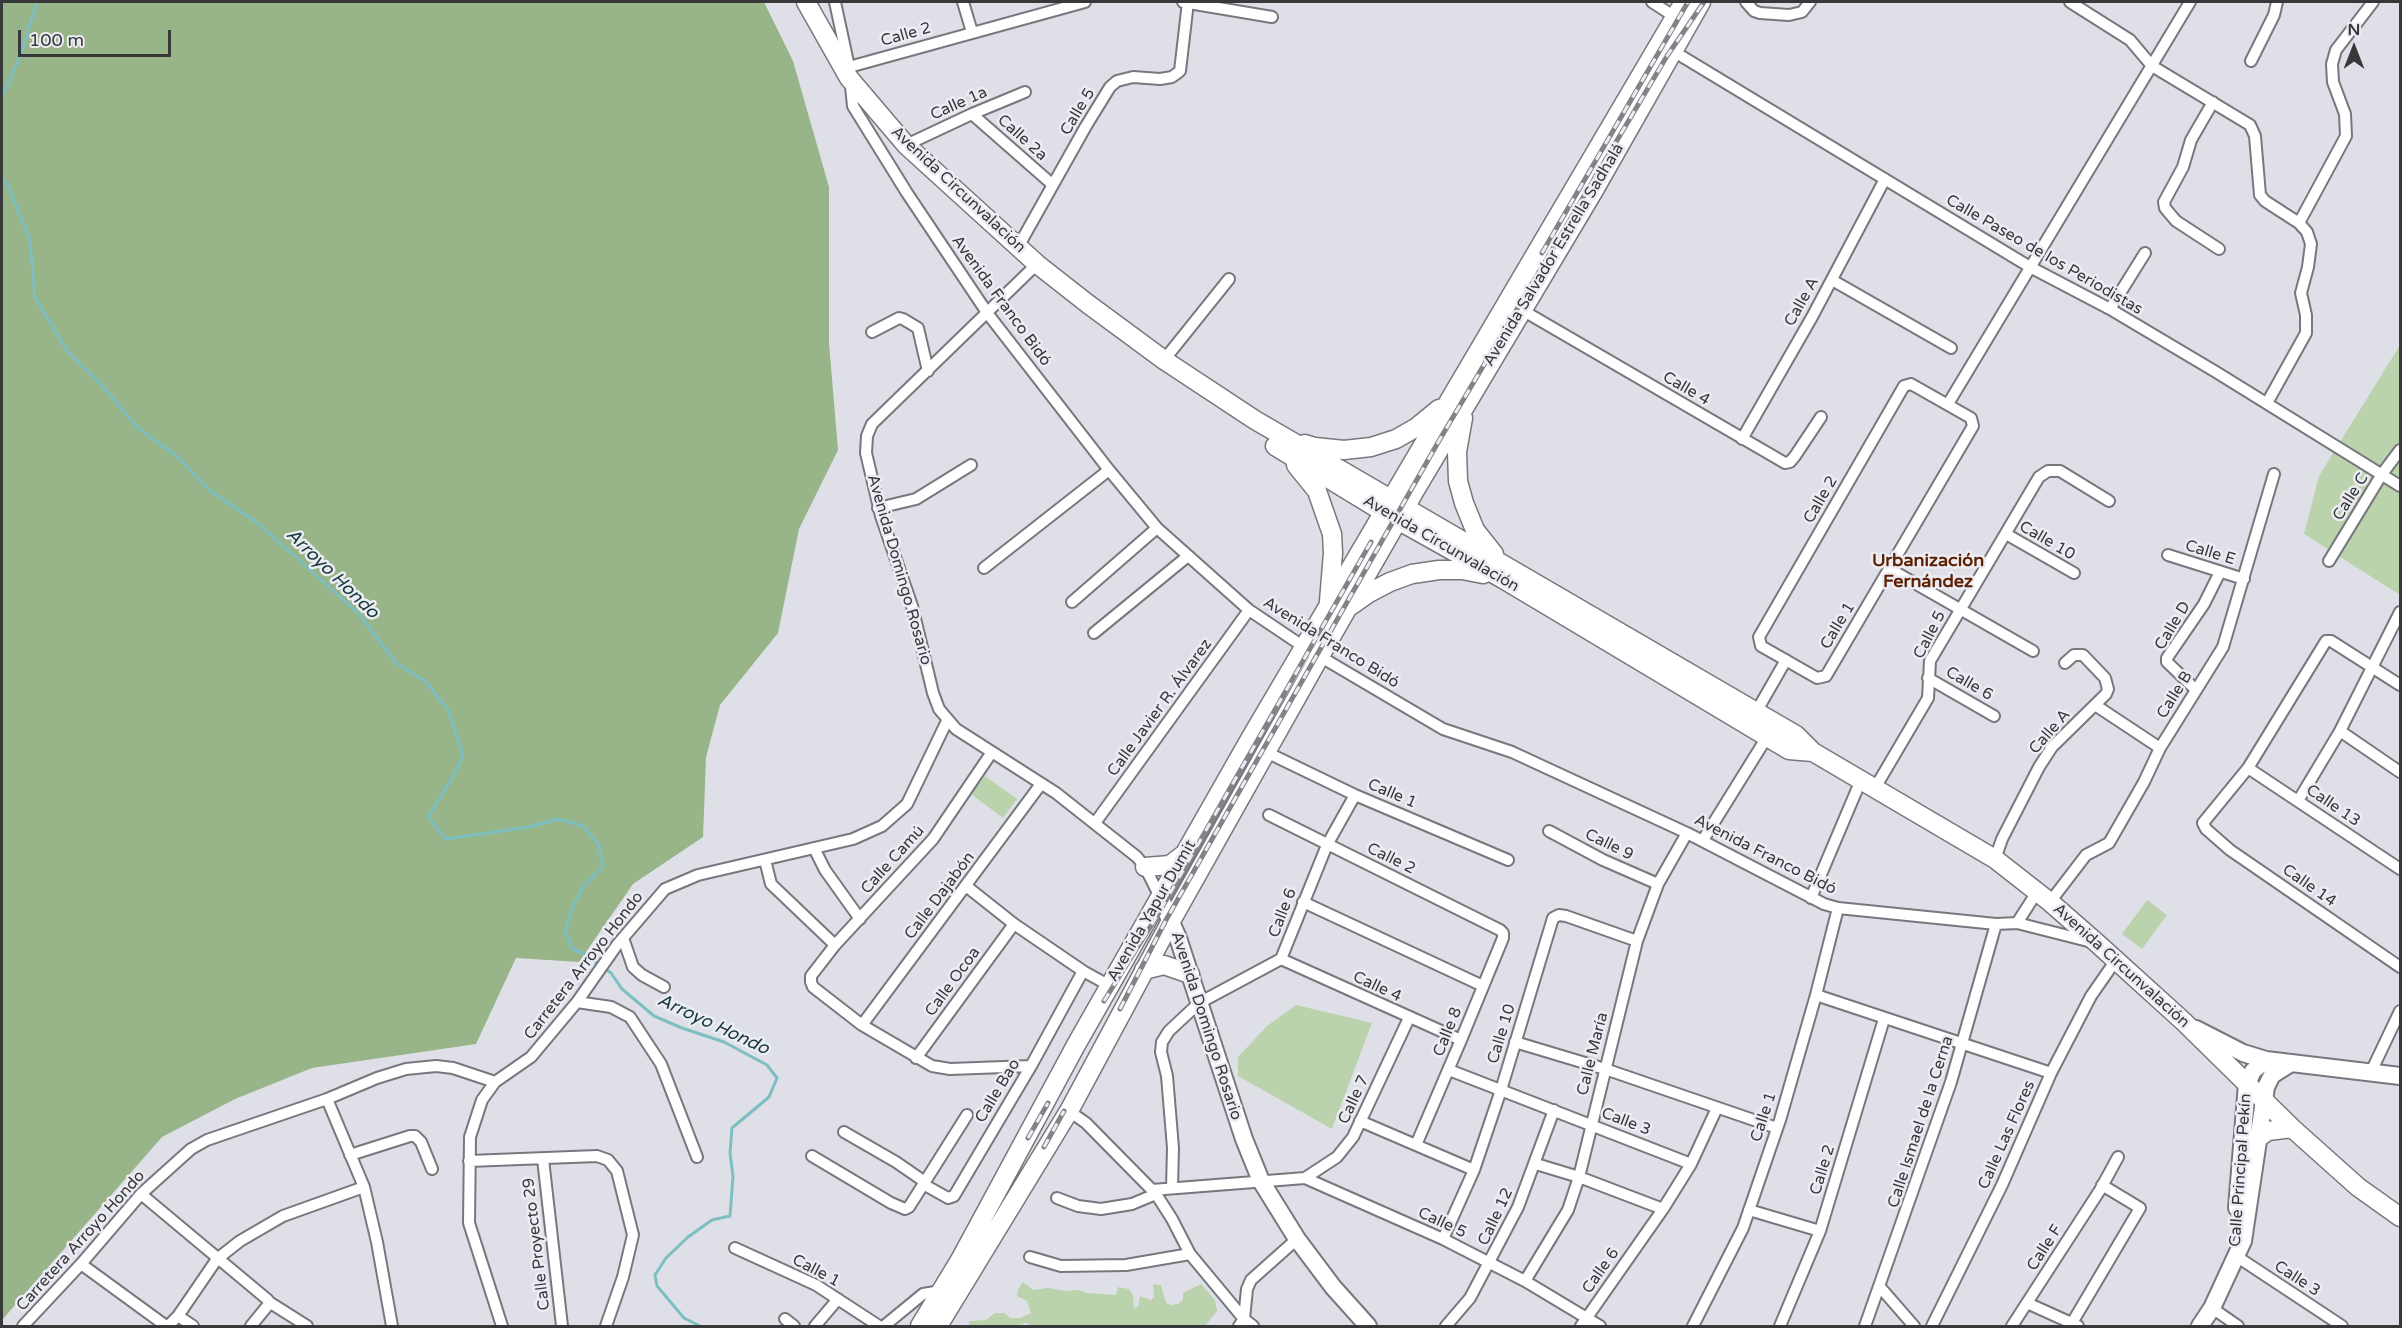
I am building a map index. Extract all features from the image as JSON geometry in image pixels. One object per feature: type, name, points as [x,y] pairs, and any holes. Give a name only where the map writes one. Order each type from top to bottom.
[{"type":"main road","name":"Avenida Circunvalación","points":[[806,2],[849,73],[906,145],[1037,264],[1164,360],[1280,442]]},
{"type":"main road","name":"Avenida Salvador Estrella Sadhalá","points":[[1460,398],[1522,310],[1593,192],[1701,2]]},
{"type":"main road","name":"Avenida Salvador Estrella Sadhalá","points":[[1395,510],[1679,9]]},
{"type":"main road","name":"Avenida Circunvalación","points":[[1088,304],[1133,348],[1163,373],[1752,719],[1796,735],[1814,752],[1995,859],[2044,897],[2116,960],[2292,1128],[2358,1187],[2400,1217]]},
{"type":"main road","points":[[1280,442],[1344,450],[1371,447],[1396,439],[1460,398]]},
{"type":"main road","points":[[1460,398],[1458,481],[1475,530],[1506,574]]},
{"type":"main road","points":[[1280,442],[1317,491],[1326,513],[1332,534],[1333,554],[1329,605]]},
{"type":"main road","name":"Avenida Yapur Dumit","points":[[938,1326],[1069,1111],[1144,970],[1266,752],[1312,651],[1329,605],[1395,510]]},
{"type":"main road","name":"Avenida Yapur Dumit","points":[[920,1326],[989,1209],[1047,1097],[1184,854],[1312,651],[1348,608],[1395,510]]},
{"type":"main road","points":[[1348,608],[1369,593],[1412,574],[1439,570],[1462,570],[1506,574]]},
{"type":"main road","name":"Avenida Circunvalación","points":[[1752,719],[1767,737],[1789,750],[1814,752]]},
{"type":"main road","points":[[1145,867],[1170,865],[1184,854]]},
{"type":"main road","name":"Avenida Domingo Rosario","points":[[1160,897],[1190,974],[1244,1139],[1261,1181],[1297,1239],[1333,1287],[1368,1326]]},
{"type":"main road","points":[[1144,970],[1164,965],[1190,974]]},
{"type":"main road","points":[[2182,1021],[2243,1053],[2266,1060],[2400,1076]]},
{"type":"main road","points":[[2247,1084],[2253,1071],[2266,1060]]},
{"type":"main road","name":"Calle Principal Pekín","points":[[2199,1326],[2212,1308],[2243,1241],[2266,1087],[2272,1074],[2291,1062]]},
{"type":"main road","name":"Calle Principal Pekín","points":[[2236,1256],[2235,1238],[2247,1084]]},
{"type":"main road","points":[[2258,1138],[2268,1131],[2292,1128]]},
{"type":"street","name":"Avenida Franco Bidó","points":[[835,2],[853,106],[988,314],[1109,470],[1158,528],[1250,610],[1312,651],[1443,729],[1512,753],[1703,840],[1811,898],[1838,908],[1996,924],[2017,923],[2098,944]]},
{"type":"street","points":[[963,2],[972,32]]},
{"type":"street","name":"Calle 2","points":[[849,73],[972,32],[1085,2]]},
{"type":"street","points":[[1186,2],[1272,17]]},
{"type":"street","name":"Calle 5","points":[[1018,247],[1110,87],[1117,81],[1133,77],[1160,79],[1172,77],[1180,71],[1186,2]]},
{"type":"street","points":[[1652,2],[1679,9]]},
{"type":"street","points":[[1746,2],[1754,11],[1789,15],[1802,12],[1810,2]]},
{"type":"street","points":[[2070,2],[2130,40],[2152,66],[2250,125],[2254,130],[2260,195],[2265,201],[2300,223],[2307,232],[2312,244],[2301,292],[2307,333],[2267,403]]},
{"type":"street","points":[[1948,404],[2190,2]]},
{"type":"street","points":[[2251,61],[2274,15],[2277,2]]},
{"type":"street","points":[[2300,223],[2346,136],[2345,114],[2333,82],[2332,64],[2336,50],[2373,2]]},
{"type":"street","name":"Calle Paseo de los Periodistas","points":[[1672,51],[2030,267],[2110,309],[2400,486]]},
{"type":"street","name":"Calle 1a","points":[[906,145],[1025,92]]},
{"type":"street","points":[[2213,102],[2191,140],[2182,167],[2164,202],[2165,208],[2176,221],[2219,249]]},
{"type":"street","name":"Calle 2a","points":[[972,114],[1053,185]]},
{"type":"street","name":"Calle A","points":[[1742,439],[1885,179]]},
{"type":"street","points":[[2110,309],[2145,253]]},
{"type":"street","name":"Avenida Domingo Rosario","points":[[1037,264],[988,314],[872,423],[866,453],[878,508],[912,606],[939,709],[947,721],[1041,784],[1137,857],[1145,867],[1160,897]]},
{"type":"street","points":[[1164,360],[1229,279]]},
{"type":"street","points":[[1832,279],[1951,348]]},
{"type":"street","name":"Calle 4","points":[[1522,310],[1785,463],[1790,462],[1821,417]]},
{"type":"street","points":[[872,332],[899,318],[918,328],[928,371]]},
{"type":"street","name":"Calle 2","points":[[1786,660],[1761,646],[1759,637],[1905,386],[1911,384],[1948,404]]},
{"type":"street","name":"Calle 1","points":[[1786,660],[1816,678],[1826,676],[1973,426],[1971,418],[1948,404]]},
{"type":"street","name":"Calle C","points":[[2329,561],[2382,474],[2400,450]]},
{"type":"street","points":[[878,508],[916,499],[971,465]]},
{"type":"street","points":[[984,568],[1109,470]]},
{"type":"street","name":"Calle 5","points":[[1811,898],[1868,784],[1928,698],[1930,662],[2039,477],[2048,471],[2060,471],[2109,501]]},
{"type":"street","name":"Calle B","points":[[2017,923],[2086,855],[2109,843],[2144,782],[2160,748],[2227,640],[2274,474]]},
{"type":"street","points":[[1072,602],[1158,528]]},
{"type":"street","name":"Calle 10","points":[[2006,534],[2074,573]]},
{"type":"street","points":[[1094,633],[1188,555]]},
{"type":"street","name":"Calle E","points":[[2168,555],[2244,579]]},
{"type":"street","points":[[1890,569],[2033,651]]},
{"type":"street","name":"Calle D","points":[[2195,689],[2167,662],[2167,658],[2204,604],[2220,572]]},
{"type":"street","name":"Calle Javier R. Álvarez","points":[[1095,823],[1250,610]]},
{"type":"street","points":[[2298,801],[2340,731],[2400,612]]},
{"type":"street","points":[[2248,768],[2326,641],[2331,641],[2400,685]]},
{"type":"street","name":"Calle A","points":[[1995,859],[2002,839],[2039,767],[2052,747],[2108,689],[2105,678],[2083,655],[2074,655],[2065,663]]},
{"type":"street","points":[[1752,719],[1786,660]]},
{"type":"street","name":"Calle 6","points":[[1928,678],[1994,716]]},
{"type":"street","points":[[2095,705],[2160,748]]},
{"type":"street","name":"Carretera Arroyo Hondo","points":[[23,1326],[81,1264],[141,1194],[191,1149],[207,1140],[406,1069],[436,1066],[453,1068],[495,1082],[531,1057],[577,1002],[620,942],[665,889],[698,875],[853,839],[882,826],[907,804],[947,721]]},
{"type":"street","points":[[2340,731],[2400,772]]},
{"type":"street","points":[[1703,840],[1767,737]]},
{"type":"street","name":"Calle Camú","points":[[862,1025],[813,987],[811,975],[835,945],[933,839],[992,752]]},
{"type":"street","name":"Calle 1","points":[[1266,752],[1355,795],[1508,860]]},
{"type":"street","name":"Calle 13","points":[[2248,768],[2400,869]]},
{"type":"street","name":"Calle 14","points":[[2248,768],[2204,823],[2204,826],[2230,850],[2400,967]]},
{"type":"street","name":"Calle Dajabón","points":[[862,1025],[1041,784]]},
{"type":"street","name":"Calle 6","points":[[1172,1188],[1173,1148],[1167,1076],[1161,1052],[1162,1042],[1169,1031],[1199,1004],[1281,959],[1327,845],[1355,795]]},
{"type":"street","name":"Calle 2","points":[[1269,815],[1500,930]]},
{"type":"street","name":"Calle 9","points":[[1549,831],[1603,860],[1658,884]]},
{"type":"street","name":"Calle María","points":[[1525,1281],[1569,1210],[1636,941],[1658,884],[1687,833]]},
{"type":"street","points":[[814,848],[825,870],[861,919]]},
{"type":"street","points":[[765,860],[771,884],[835,945]]},
{"type":"street","points":[[966,886],[1014,924],[1083,971],[1110,986]]},
{"type":"street","points":[[1303,902],[1483,986]]},
{"type":"street","name":"Calle 1","points":[[1693,1326],[1743,1228],[1777,1128],[1816,995],[1838,908]]},
{"type":"street","name":"Calle 10","points":[[1443,1239],[1474,1170],[1501,1090],[1553,918],[1559,915],[1566,916],[1636,941]]},
{"type":"street","name":"Calle Ocoa","points":[[916,1058],[1014,924]]},
{"type":"street","name":"Calle Ismael de la Cerna","points":[[1865,1326],[1923,1165],[1963,1042],[1996,924]]},
{"type":"street","name":"Calle 8","points":[[1416,1145],[1503,938],[1500,930]]},
{"type":"street","points":[[620,942],[633,967],[642,975],[664,987]]},
{"type":"street","name":"Calle 4","points":[[1281,959],[1461,1040]]},
{"type":"street","name":"Calle Las Flores","points":[[1932,1326],[2002,1185],[2051,1073],[2091,996],[2116,960]]},
{"type":"street","name":"Calle Bao","points":[[924,1183],[948,1198],[954,1196],[1031,1066],[1083,971]]},
{"type":"street","points":[[1816,995],[2051,1073]]},
{"type":"street","points":[[577,1002],[611,1007],[630,1017],[661,1064],[697,1157]]},
{"type":"street","points":[[2370,1074],[2400,1011]]},
{"type":"street","name":"Calle 7","points":[[1305,1178],[1337,1157],[1353,1137],[1409,1018]]},
{"type":"street","name":"Calle 2","points":[[1780,1326],[1820,1231],[1884,1019]]},
{"type":"street","points":[[862,1025],[932,1066],[950,1070],[1031,1066]]},
{"type":"street","points":[[1515,1041],[1777,1128]]},
{"type":"street","name":"Calle 3","points":[[1449,1070],[1691,1164]]},
{"type":"street","points":[[495,1082],[482,1100],[470,1137],[469,1223],[502,1326]]},
{"type":"street","points":[[327,1099],[364,1186],[377,1242],[391,1326]]},
{"type":"street","name":"Calle 6","points":[[1584,1322],[1663,1209],[1691,1164],[1717,1108]]},
{"type":"street","name":"Calle 12","points":[[1446,1326],[1470,1298],[1518,1207],[1536,1164],[1554,1110]]},
{"type":"street","points":[[1069,1111],[1086,1123],[1154,1192],[1172,1219],[1190,1254],[1245,1324]]},
{"type":"street","points":[[812,1156],[901,1208],[909,1207],[967,1115]]},
{"type":"street","points":[[1360,1121],[1474,1170]]},
{"type":"street","points":[[844,1132],[896,1162],[924,1183]]},
{"type":"street","points":[[350,1155],[415,1136],[421,1142],[432,1169]]},
{"type":"street","points":[[469,1161],[597,1156],[608,1160],[617,1171],[633,1235],[623,1277],[606,1326]]},
{"type":"street","name":"Calle F","points":[[2012,1326],[2118,1157]]},
{"type":"street","name":"Calle Proyecto 29","points":[[543,1159],[562,1326]]},
{"type":"street","points":[[1536,1164],[1579,1177],[1663,1209]]},
{"type":"street","name":"Calle 5","points":[[1058,1198],[1078,1206],[1101,1209],[1132,1204],[1154,1192],[1172,1188],[1305,1178],[1443,1239],[1525,1281],[1584,1322],[1600,1326]]},
{"type":"street","points":[[2027,1303],[2075,1325],[2140,1208],[2102,1185]]},
{"type":"street","points":[[81,1264],[167,1326],[178,1316],[217,1259],[240,1241],[283,1216],[364,1186]]},
{"type":"street","points":[[141,1194],[269,1302],[307,1326]]},
{"type":"street","points":[[1749,1210],[1820,1231]]},
{"type":"street","points":[[1245,1324],[1247,1289],[1251,1280],[1297,1239]]},
{"type":"street","name":"Calle 1","points":[[735,1248],[816,1285],[879,1326]]},
{"type":"street","points":[[1030,1257],[1061,1266],[1126,1265],[1190,1254]]},
{"type":"street","name":"Calle 3","points":[[2236,1256],[2342,1326]]},
{"type":"street","points":[[1880,1287],[1914,1326]]},
{"type":"street","points":[[884,1326],[923,1294],[941,1291]]},
{"type":"street","points":[[815,1326],[838,1299]]},
{"type":"street","points":[[251,1326],[269,1302]]},
{"type":"street","points":[[2212,1308],[2238,1326]]},
{"type":"street","points":[[178,1316],[193,1326]]},
{"type":"street","points":[[785,1319],[794,1326]]},
{"type":"green space","points":[[2,2],[764,2],[793,61],[829,187],[829,343],[838,450],[799,529],[778,633],[720,705],[706,757],[703,837],[633,884],[579,962],[516,958],[476,1044],[312,1068],[235,1099],[162,1137],[2,1320]]},
{"type":"green space","points":[[2400,345],[2400,595],[2304,534],[2319,476]]},
{"type":"green space","points":[[985,776],[1017,799],[1003,818],[971,794]]},
{"type":"green space","points":[[2147,900],[2167,915],[2142,949],[2122,934]]},
{"type":"green space","points":[[1296,1005],[1372,1023],[1332,1129],[1238,1076],[1238,1057],[1267,1026]]},
{"type":"green space","points":[[1023,1282],[1033,1290],[1048,1288],[1116,1295],[1118,1287],[1129,1289],[1133,1295],[1134,1308],[1138,1307],[1140,1296],[1151,1300],[1154,1297],[1153,1284],[1161,1285],[1166,1303],[1171,1305],[1178,1304],[1183,1300],[1183,1293],[1201,1284],[1215,1300],[1217,1311],[1205,1326],[1031,1326],[1027,1323],[1011,1326],[969,1326],[969,1321],[986,1320],[995,1313],[1005,1313],[1010,1318],[1020,1318],[1031,1313],[1027,1301],[1017,1296],[1018,1289]]},
{"type":"waterway","name":"Arroyo Hondo","points":[[2,97],[21,54],[37,2]]},
{"type":"waterway","name":"Arroyo Hondo","points":[[2,177],[10,190],[30,241],[35,297],[67,351],[100,383],[137,427],[179,458],[208,489],[260,525],[359,614],[395,662],[426,682],[449,711],[463,756],[428,817],[446,839],[529,827],[558,819],[583,826],[599,845],[603,866],[583,887],[573,906],[565,931],[572,949],[585,954],[611,973],[622,989],[654,1016],[724,1042],[767,1065],[777,1078],[769,1097],[732,1128],[730,1153],[733,1176],[730,1216],[712,1220],[688,1237],[666,1258],[655,1275],[657,1286],[684,1318],[700,1326]]},
{"type":"railway","points":[[1542,253],[1688,2]]},
{"type":"railway","points":[[1120,1009],[1166,920],[1440,439],[1667,56],[1704,2]]},
{"type":"railway","points":[[1104,1001],[1157,916],[1371,542]]},
{"type":"railway","points":[[1028,1138],[1048,1103]]},
{"type":"railway","points":[[1044,1147],[1064,1111]]},
{"type":"district","name":"Urbanización Fernández","points":[[1928,571]]}]
